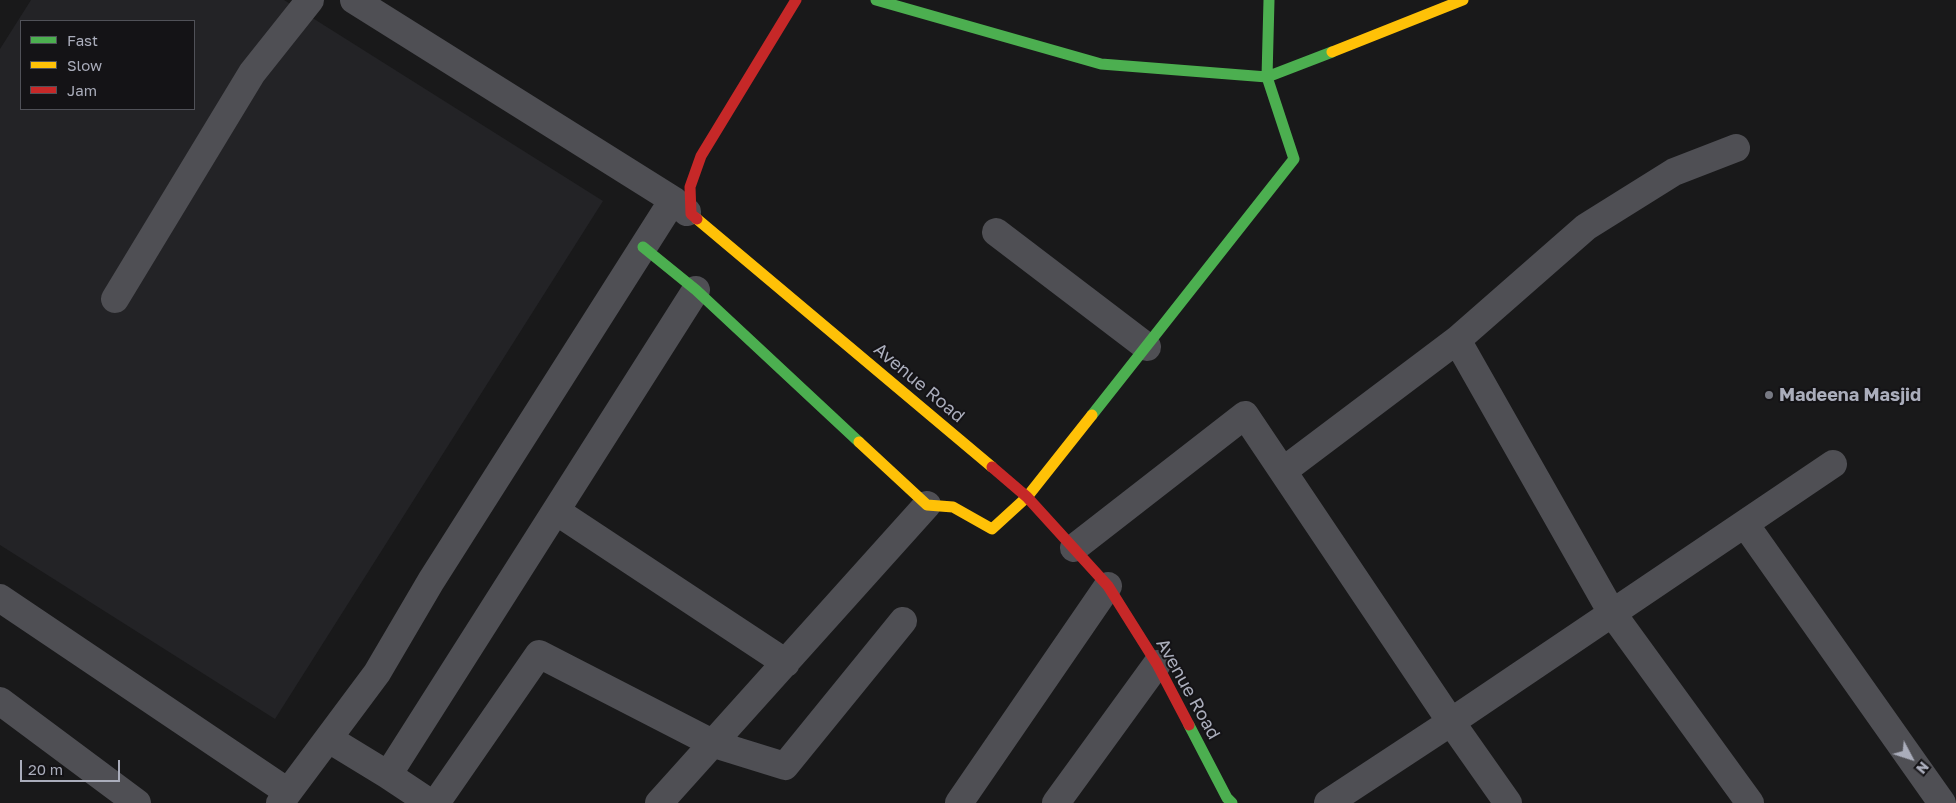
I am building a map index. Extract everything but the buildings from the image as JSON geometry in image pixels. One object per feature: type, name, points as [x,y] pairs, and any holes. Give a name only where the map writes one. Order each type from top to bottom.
[{"type":"main road","points":[[682,207],[701,156],[796,0]]},
{"type":"main road","points":[[876,0],[1101,64],[1267,77],[1464,0]]},
{"type":"main road","points":[[642,247],[696,290],[927,505],[953,507],[992,529],[1027,497],[1294,159],[1267,77],[1269,0]]},
{"type":"main road","name":"Avenue Road","points":[[682,207],[1027,497],[1074,548],[1108,586],[1157,664],[1227,801]]},
{"type":"street","points":[[115,299],[252,72],[310,0]]},
{"type":"street","points":[[0,598],[284,797],[377,673],[431,582],[642,247],[682,207],[354,0]]},
{"type":"street","points":[[1282,471],[1457,340],[1586,227],[1674,172],[1736,148]]},
{"type":"street","points":[[996,232],[1147,347]]},
{"type":"street","points":[[388,775],[696,290]]},
{"type":"street","points":[[1457,340],[1612,613],[1750,803]]},
{"type":"street","points":[[1074,548],[1245,415],[1451,722],[1508,803]]},
{"type":"street","points":[[1328,803],[1833,464]]},
{"type":"street","points":[[660,803],[927,505]]},
{"type":"street","points":[[556,511],[786,663]]},
{"type":"street","points":[[1744,524],[1942,803]]},
{"type":"street","points":[[959,803],[1108,586]]},
{"type":"street","points":[[436,803],[539,654],[714,744],[785,766],[903,621]]},
{"type":"street","points":[[1056,803],[1157,664]]},
{"type":"street","points":[[0,701],[137,803]]},
{"type":"street","points":[[329,739],[430,803]]},
{"type":"shaded area","points":[[31,0],[284,0],[603,201],[275,719],[0,545],[0,49]]},
{"type":"traffic: fast","points":[[876,0],[1101,64],[1267,77],[1332,52]]},
{"type":"traffic: fast","points":[[1092,415],[1294,159],[1267,77],[1269,0]]},
{"type":"traffic: fast","points":[[643,247],[696,290],[859,442]]},
{"type":"traffic: fast","points":[[1189,725],[1227,798],[1232,803]]},
{"type":"traffic: slow","points":[[1332,52],[1463,0]]},
{"type":"traffic: slow","points":[[697,219],[992,467]]},
{"type":"traffic: slow","points":[[859,442],[927,505],[953,507],[992,529],[1027,497],[1092,415]]},
{"type":"traffic: jam","points":[[697,219],[691,214],[690,187],[701,156],[796,0]]},
{"type":"traffic: jam","points":[[992,467],[1027,497],[1108,586],[1157,664],[1189,725]]},
{"type":"place","name":"Madeena Masjid","points":[[1769,395]]}]
